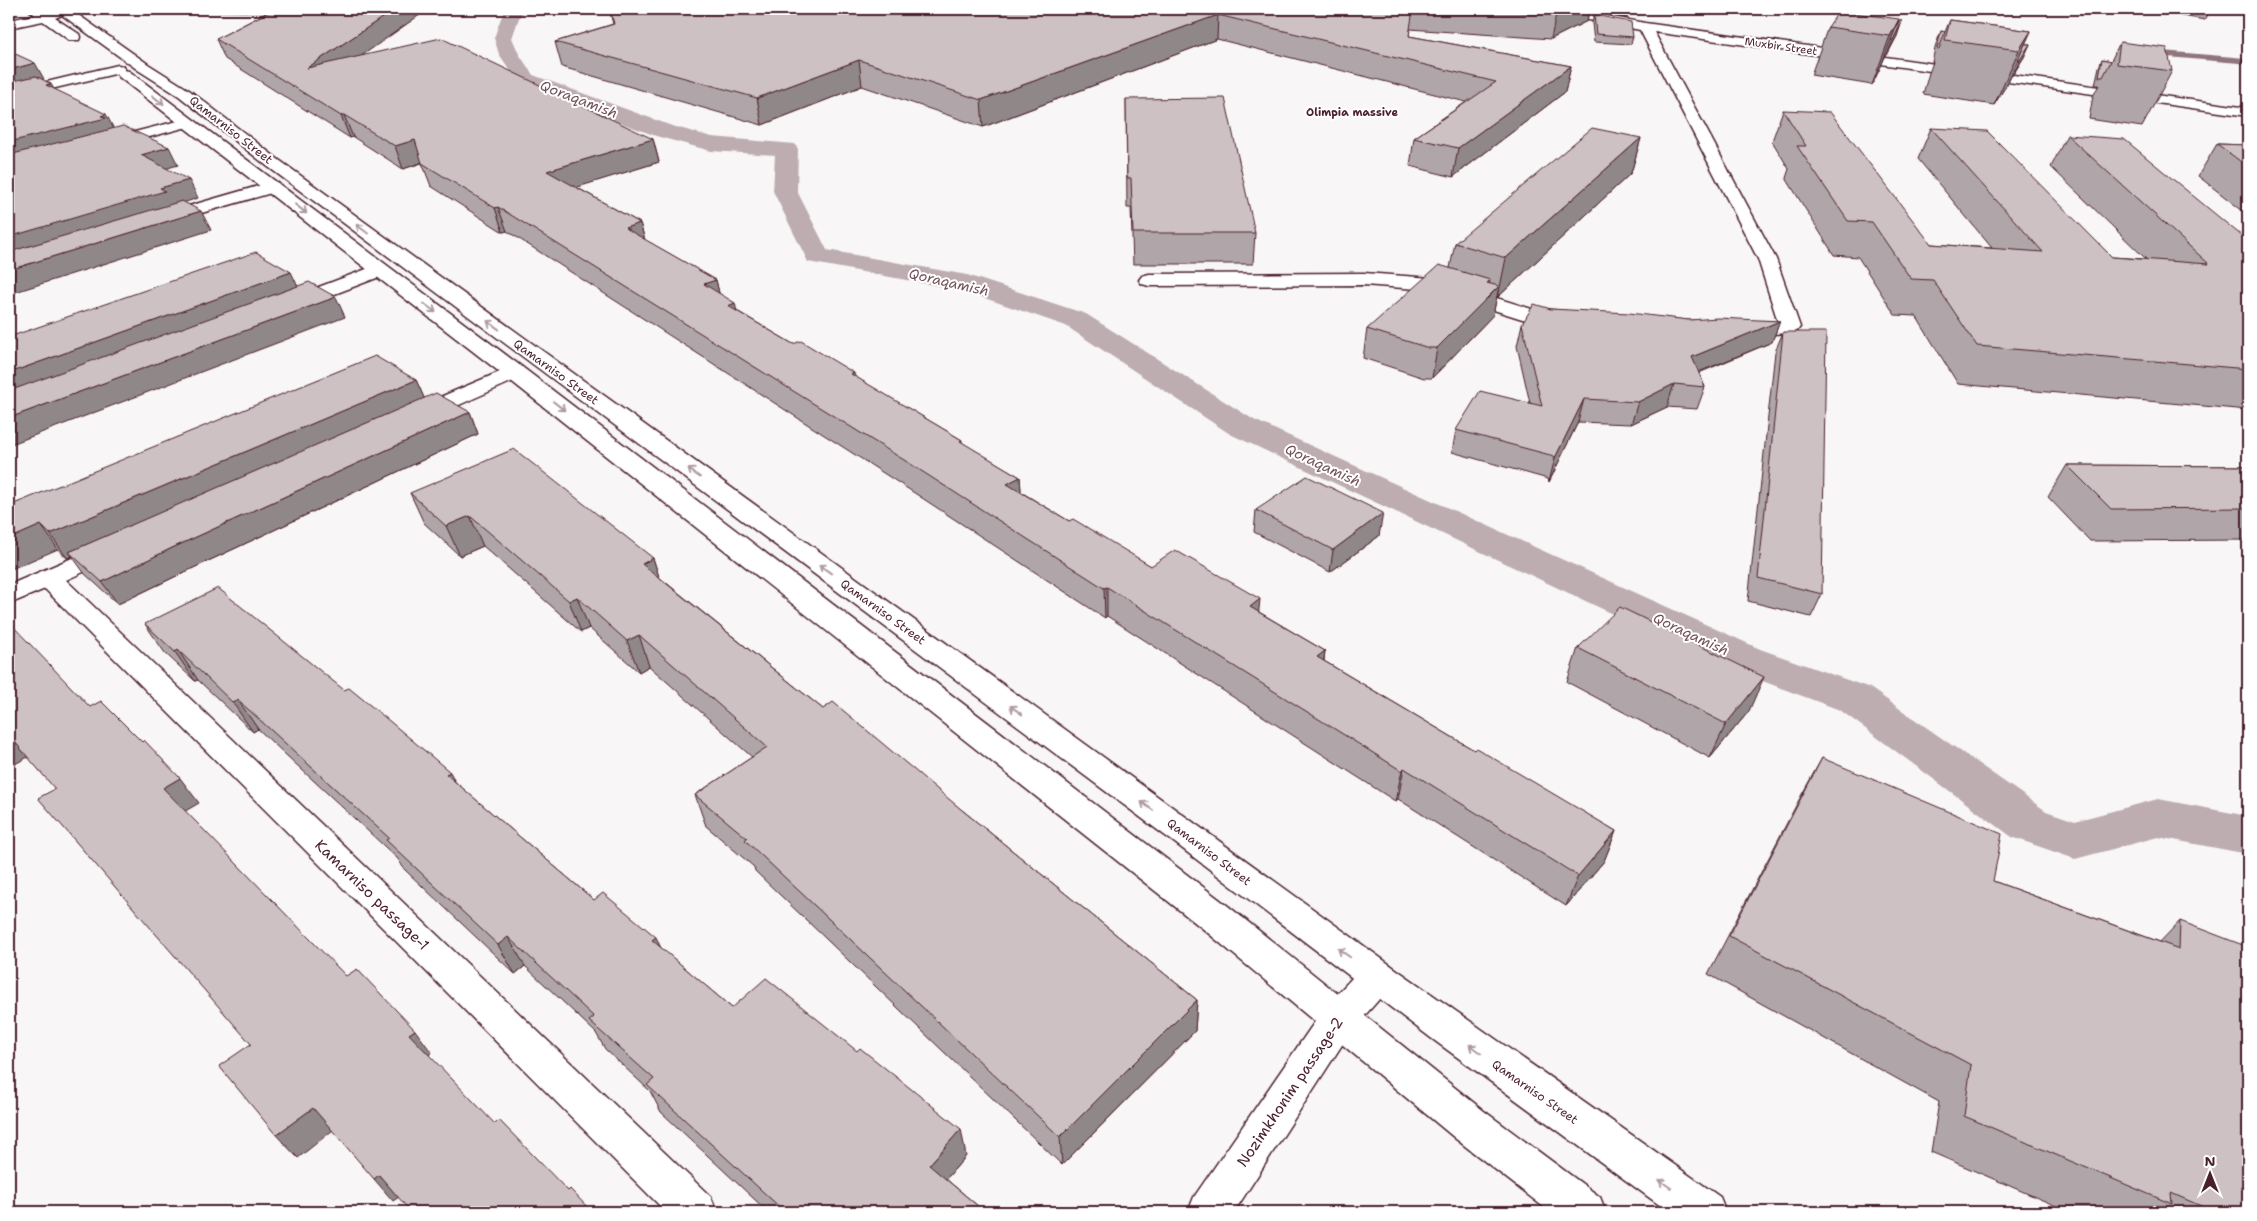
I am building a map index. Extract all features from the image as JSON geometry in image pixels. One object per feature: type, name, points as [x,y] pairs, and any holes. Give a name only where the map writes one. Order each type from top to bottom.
[{"type":"main road","name":"Muxbir Street","points":[[1553,9],[1645,27],[2248,112]]},
{"type":"main road","points":[[9,18],[50,12]]},
{"type":"main road","points":[[9,24],[50,12]]},
{"type":"main road","name":"Qamarniso Street","points":[[50,12],[186,123],[514,372],[1215,917],[1470,1125],[1585,1212]]},
{"type":"main road","name":"Qamarniso Street","points":[[50,12],[184,92],[273,163],[1509,1074],[1705,1212]]},
{"type":"main road","points":[[1645,27],[1767,259],[1790,327],[1721,331]]},
{"type":"main road","points":[[9,95],[118,69]]},
{"type":"main road","points":[[85,149],[186,123]]},
{"type":"main road","points":[[141,226],[272,187]]},
{"type":"main road","points":[[276,310],[380,270]]},
{"type":"main road","points":[[1149,280],[1364,279],[1432,284],[1532,316],[1578,322]]},
{"type":"main road","points":[[392,426],[514,372]]},
{"type":"main road","points":[[9,595],[130,542]]},
{"type":"main road","name":"Kamarniso passage-1","points":[[48,577],[696,1212]]},
{"type":"main road","name":"Nozimkhonim passage-2","points":[[1209,1212],[1338,1019],[1377,976]]},
{"type":"building","points":[[274,9],[395,9],[307,68],[441,38],[653,139],[547,171],[640,223],[625,228],[716,280],[704,284],[735,303],[728,306],[793,344],[801,341],[854,373],[851,374],[1020,477],[1007,484],[1069,521],[1073,519],[1151,566],[1175,550],[1260,599],[1250,607],[1325,651],[1317,657],[1616,831],[1578,876],[1404,768],[1402,771],[1107,587],[1104,588],[912,465],[498,207],[495,208],[422,163],[415,140],[395,146],[344,115],[341,116],[216,39]]},
{"type":"building","points":[[610,9],[1413,9],[1409,36],[1571,66],[1458,148],[1414,138],[1496,82],[1218,15],[981,100],[859,60],[757,98],[555,42],[614,24]]},
{"type":"building","points":[[1474,9],[1568,9],[1556,14]]},
{"type":"building","points":[[1839,11],[1899,19],[1890,36],[1828,27]]},
{"type":"building","points":[[1594,15],[1631,22],[1633,37],[1596,34]]},
{"type":"building","points":[[1950,20],[2031,31],[2019,50],[1945,40]]},
{"type":"building","points":[[1899,21],[1902,21],[1893,40],[1891,40]]},
{"type":"building","points":[[1941,31],[1945,32],[1939,49],[1937,49]]},
{"type":"building","points":[[2120,42],[2167,48],[2172,71],[2117,64]]},
{"type":"building","points":[[2025,44],[2030,44],[2020,60],[2018,60]]},
{"type":"building","points":[[9,51],[35,63],[9,70]]},
{"type":"building","points":[[2102,59],[2111,61],[2103,77],[2099,77]]},
{"type":"building","points":[[36,76],[51,84],[46,85],[106,114],[101,116],[106,118],[9,142],[9,82]]},
{"type":"building","points":[[1225,98],[1255,233],[1133,233],[1131,178],[1127,178],[1126,99]]},
{"type":"building","points":[[1783,110],[1830,112],[1931,244],[2043,252],[1931,128],[1987,131],[2112,257],[2209,264],[2067,135],[2124,139],[2248,241],[2248,369],[1977,346],[1933,280],[1911,279],[1872,222],[1848,221],[1797,146],[1806,146]]},
{"type":"building","points":[[123,126],[169,147],[141,155],[189,180],[160,188],[165,191],[9,237],[9,155]]},
{"type":"building","points":[[1592,128],[1641,138],[1506,258],[1455,243]]},
{"type":"building","points":[[2217,144],[2248,145],[2248,167]]},
{"type":"building","points":[[182,201],[201,211],[9,270],[9,252]]},
{"type":"building","points":[[256,252],[291,272],[9,373],[9,337]]},
{"type":"building","points":[[1439,265],[1490,280],[1487,283],[1499,286],[1437,348],[1429,348],[1367,329]]},
{"type":"building","points":[[309,282],[336,297],[9,418],[9,391]]},
{"type":"building","points":[[1534,304],[1551,309],[1629,313],[1689,320],[1718,318],[1780,321],[1692,357],[1705,387],[1674,384],[1638,402],[1584,399],[1555,458],[1554,456],[1456,430],[1480,391],[1542,406],[1522,324]]},
{"type":"building","points":[[1783,332],[1826,332],[1822,594],[1758,578]]},
{"type":"building","points":[[375,356],[416,380],[50,534],[41,525],[9,539],[9,506]]},
{"type":"building","points":[[436,393],[470,412],[172,548],[102,582],[69,552]]},
{"type":"building","points":[[514,449],[653,558],[642,564],[823,709],[833,702],[962,810],[1197,1000],[1060,1137],[745,840],[747,838],[695,795],[767,747],[639,635],[627,641],[577,597],[569,601],[470,516],[446,526],[410,493]]},
{"type":"building","points":[[2067,465],[2248,466],[2248,508],[2111,509]]},
{"type":"building","points":[[1307,476],[1383,513],[1333,550],[1256,510]]},
{"type":"building","points":[[218,588],[344,690],[349,688],[387,719],[450,772],[446,774],[594,900],[603,893],[656,937],[652,940],[732,1008],[766,978],[857,1051],[860,1048],[961,1129],[929,1165],[985,1212],[785,1212],[647,1085],[654,1079],[589,1021],[594,1017],[508,937],[498,945],[386,840],[389,838],[238,700],[233,703],[178,650],[175,652],[145,624]]},
{"type":"building","points":[[1620,607],[1764,677],[1726,724],[1578,648]]},
{"type":"building","points":[[9,622],[90,707],[101,701],[142,742],[144,740],[180,778],[163,788],[346,976],[357,969],[415,1030],[409,1034],[495,1124],[499,1120],[568,1191],[570,1189],[592,1212],[411,1212],[379,1175],[374,1179],[313,1108],[276,1135],[219,1066],[251,1044],[38,798],[55,789],[9,735]]},
{"type":"building","points":[[1822,758],[2002,834],[1993,881],[2179,949],[2180,921],[2248,947],[2248,1212],[2215,1212],[2171,1193],[2172,1204],[1964,1116],[1971,1065],[1729,936]]},
{"type":"waterway","name":"Qoraqamish","points":[[516,9],[510,18],[503,38],[509,54],[526,79],[556,92],[664,131],[711,144],[787,149],[785,191],[817,256],[967,283],[1076,320],[1242,427],[1745,659],[1855,699],[2029,824],[2075,840],[2158,818],[2248,835]]},
{"type":"waterway","points":[[2153,53],[2248,61]]},
{"type":"district","name":"Olimpia massive","points":[[1352,112]]}]
